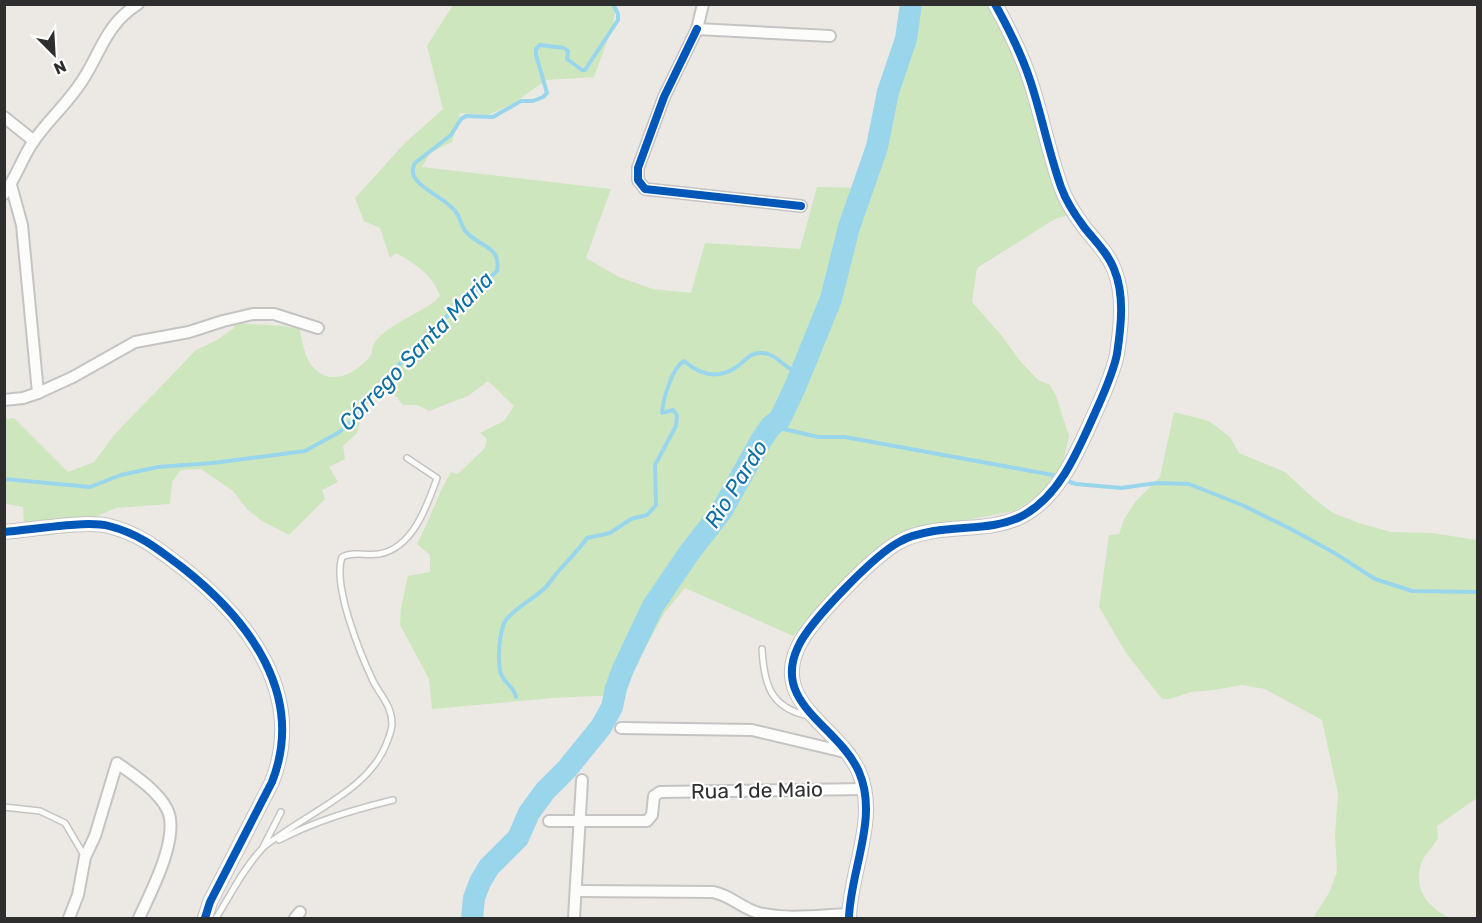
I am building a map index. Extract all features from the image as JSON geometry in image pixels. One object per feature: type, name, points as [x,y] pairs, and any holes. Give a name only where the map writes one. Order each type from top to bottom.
[{"type":"street","points":[[4,194],[34,141],[76,91],[91,68],[104,39],[115,23],[138,4]]},
{"type":"street","points":[[703,4],[697,29],[664,97],[646,141],[637,173],[641,186],[645,189],[801,206]]},
{"type":"street","points":[[577,891],[713,892],[724,894],[748,910],[759,913],[795,917],[849,916],[865,825],[865,789],[849,753],[796,695],[792,681],[792,666],[797,648],[805,634],[834,600],[886,550],[902,540],[937,530],[1007,522],[1038,506],[1051,493],[1066,471],[1103,396],[1116,357],[1121,296],[1114,268],[1065,197],[1030,80],[1011,32],[995,4]]},
{"type":"street","points":[[697,29],[830,36]]},
{"type":"street","points":[[4,117],[34,141]]},
{"type":"street","points":[[11,184],[22,225],[38,393]]},
{"type":"street","points":[[4,400],[23,398],[38,393],[73,377],[135,342],[189,332],[253,314],[274,314],[318,328]]},
{"type":"street","points":[[4,532],[105,525],[142,537],[211,591],[254,641],[272,674],[281,713],[282,747],[279,765],[210,902],[205,918]]},
{"type":"street","points":[[621,728],[752,730],[849,753]]},
{"type":"street","points":[[69,918],[78,895],[85,857],[95,836],[117,763],[151,790],[167,808],[171,819],[161,872],[139,918]]},
{"type":"street","points":[[574,918],[582,780]]},
{"type":"street","name":"Rua 1 de Maio","points":[[580,820],[647,821],[652,815],[653,798],[660,792],[865,789]]},
{"type":"street","points":[[549,820],[580,820]]},
{"type":"lane","points":[[262,849],[302,819],[361,781],[377,762],[387,743],[392,725],[386,700],[375,685],[356,642],[344,597],[339,565],[342,557],[349,554],[373,555],[394,549],[419,523],[437,477],[407,458]]},
{"type":"lane","points":[[762,649],[764,674],[769,688],[778,701],[791,712],[815,717]]},
{"type":"lane","points":[[262,849],[296,831],[347,811],[393,800]]},
{"type":"lane","points":[[4,807],[40,811],[65,823],[85,857]]},
{"type":"lane","points":[[216,918],[247,867],[262,849],[282,812]]},
{"type":"green space","points":[[613,4],[616,7],[613,25],[594,77],[546,80],[514,103],[488,115],[460,113],[452,142],[430,153],[422,167],[611,189],[586,258],[619,277],[653,289],[691,293],[705,243],[800,249],[817,187],[866,188],[878,119],[907,35],[910,5],[989,5],[1023,68],[1069,215],[1055,219],[977,268],[972,302],[1021,362],[1038,380],[1050,385],[1056,396],[1069,436],[1058,484],[1014,511],[908,531],[864,560],[793,636],[685,588],[665,612],[619,695],[553,698],[432,709],[429,679],[400,625],[401,608],[408,576],[430,572],[430,555],[417,544],[451,472],[458,474],[485,448],[487,439],[480,433],[504,421],[514,406],[488,381],[468,396],[429,411],[417,405],[403,405],[387,386],[369,403],[361,418],[357,433],[343,446],[345,459],[329,467],[338,482],[322,490],[325,499],[289,535],[262,521],[247,509],[233,491],[201,469],[181,470],[172,482],[170,504],[116,508],[52,535],[25,537],[23,507],[6,504],[5,419],[14,418],[68,472],[94,462],[115,434],[196,350],[217,340],[234,328],[234,323],[301,329],[305,352],[312,366],[323,375],[339,377],[361,366],[372,354],[374,345],[380,337],[389,329],[440,296],[433,282],[416,265],[396,253],[390,258],[380,228],[364,221],[355,198],[405,143],[443,109],[427,46],[453,5]]},
{"type":"green space","points":[[1174,412],[1209,421],[1230,437],[1239,453],[1285,472],[1333,513],[1391,532],[1432,533],[1477,540],[1477,798],[1437,826],[1438,838],[1422,861],[1419,871],[1420,888],[1424,896],[1442,914],[1450,918],[1314,918],[1329,893],[1337,872],[1335,834],[1338,794],[1322,720],[1265,689],[1242,685],[1191,692],[1170,699],[1162,699],[1126,653],[1099,607],[1109,535],[1119,534],[1124,519],[1136,501],[1160,477]]},
{"type":"waterway","name":"Córrego Santa Maria","points":[[4,479],[90,487],[121,475],[158,467],[213,463],[305,451],[338,433],[352,421],[362,406],[424,337],[497,271],[496,257],[493,252],[467,233],[451,206],[420,184],[413,170],[415,163],[451,135],[461,119],[466,116],[493,117],[521,101],[533,101],[543,97],[547,93],[536,55],[536,49],[540,45],[564,48],[568,51],[567,59],[585,70],[618,20],[613,4]]},
{"type":"waterway","name":"Rio Pardo","points":[[472,918],[474,898],[489,867],[518,838],[529,813],[545,791],[567,769],[601,727],[612,707],[623,669],[653,606],[689,553],[721,512],[762,439],[771,426],[780,419],[831,299],[849,227],[877,147],[888,92],[906,39],[911,4]]},
{"type":"waterway","points":[[516,697],[501,674],[499,662],[499,646],[506,620],[546,587],[587,538],[610,533],[631,519],[647,515],[656,505],[655,465],[676,426],[677,415],[673,410],[662,413],[663,407],[669,384],[680,365],[684,361],[702,372],[721,374],[735,368],[750,356],[762,353],[775,357],[794,371],[804,368]]},
{"type":"waterway","points":[[771,426],[818,437],[845,437],[1053,475]]},
{"type":"waterway","points":[[1064,480],[1076,484],[1121,488],[1157,483],[1189,484],[1242,505],[1287,527],[1333,552],[1375,579],[1412,591],[1478,592]]},
{"type":"cycle path","points":[[849,918],[865,826],[864,790],[859,772],[850,756],[811,714],[793,684],[792,667],[798,647],[815,622],[844,589],[876,559],[901,541],[945,529],[1003,523],[1014,520],[1037,506],[1058,483],[1075,456],[1104,392],[1117,354],[1121,300],[1114,269],[1105,252],[1077,218],[1063,192],[1027,73],[1015,42],[995,4]]},
{"type":"cycle path","points":[[697,29],[664,97],[638,168],[638,180],[645,189],[801,206]]},
{"type":"cycle path","points":[[4,532],[99,524],[120,529],[139,538],[183,568],[230,611],[265,662],[276,690],[282,719],[281,750],[272,782],[210,902],[205,918]]}]
